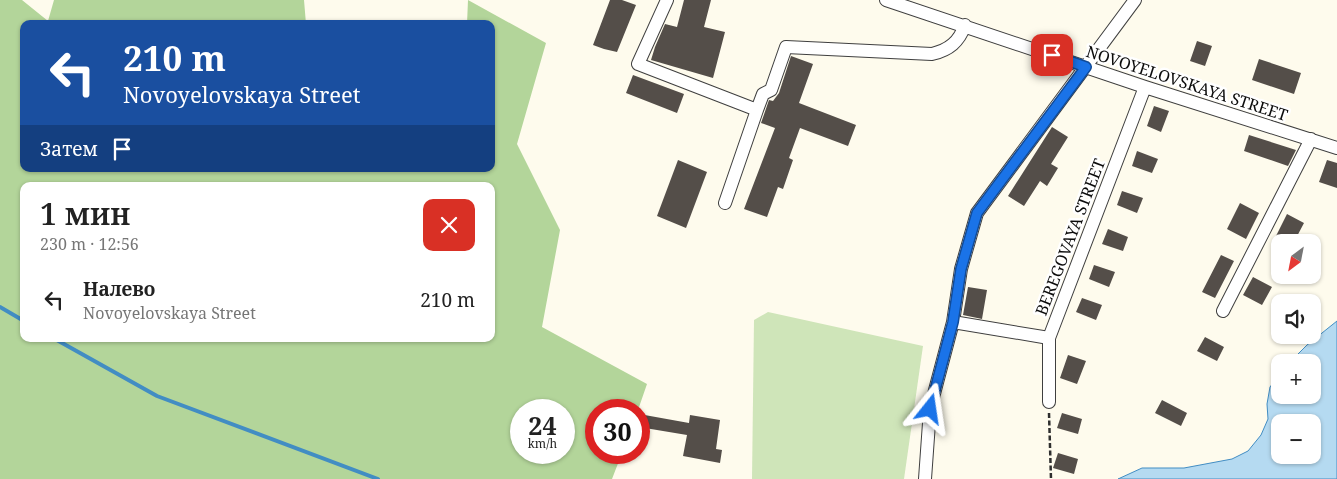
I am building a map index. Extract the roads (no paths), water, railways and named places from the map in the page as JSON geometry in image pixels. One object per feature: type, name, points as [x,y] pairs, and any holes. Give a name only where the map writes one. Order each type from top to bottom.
[{"type":"street","points":[[666,0],[638,64],[757,110]]},
{"type":"street","name":"NOVOYELOVSKAYA STREET","points":[[886,0],[1145,87],[1337,148]]},
{"type":"street","points":[[925,479],[930,409],[953,322],[961,269],[977,213],[1135,0]]},
{"type":"street","points":[[725,202],[763,94],[771,90],[786,47],[932,54],[945,51],[961,36],[965,26]]},
{"type":"street","name":"BEREGOVAYA STREET","points":[[1049,402],[1048,338],[1145,87]]},
{"type":"street","points":[[1223,311],[1310,139]]},
{"type":"street","points":[[953,322],[1048,338]]},
{"type":"water","points":[[1337,321],[1337,479],[1118,479],[1142,468],[1184,468],[1232,459],[1248,451],[1261,435],[1268,419],[1267,404],[1271,386],[1271,404],[1321,404],[1321,354],[1298,354],[1308,344],[1321,344],[1321,334]]},
{"type":"waterway","points":[[0,307],[20,319]]},
{"type":"waterway","points":[[60,342],[157,396],[378,479]]}]
